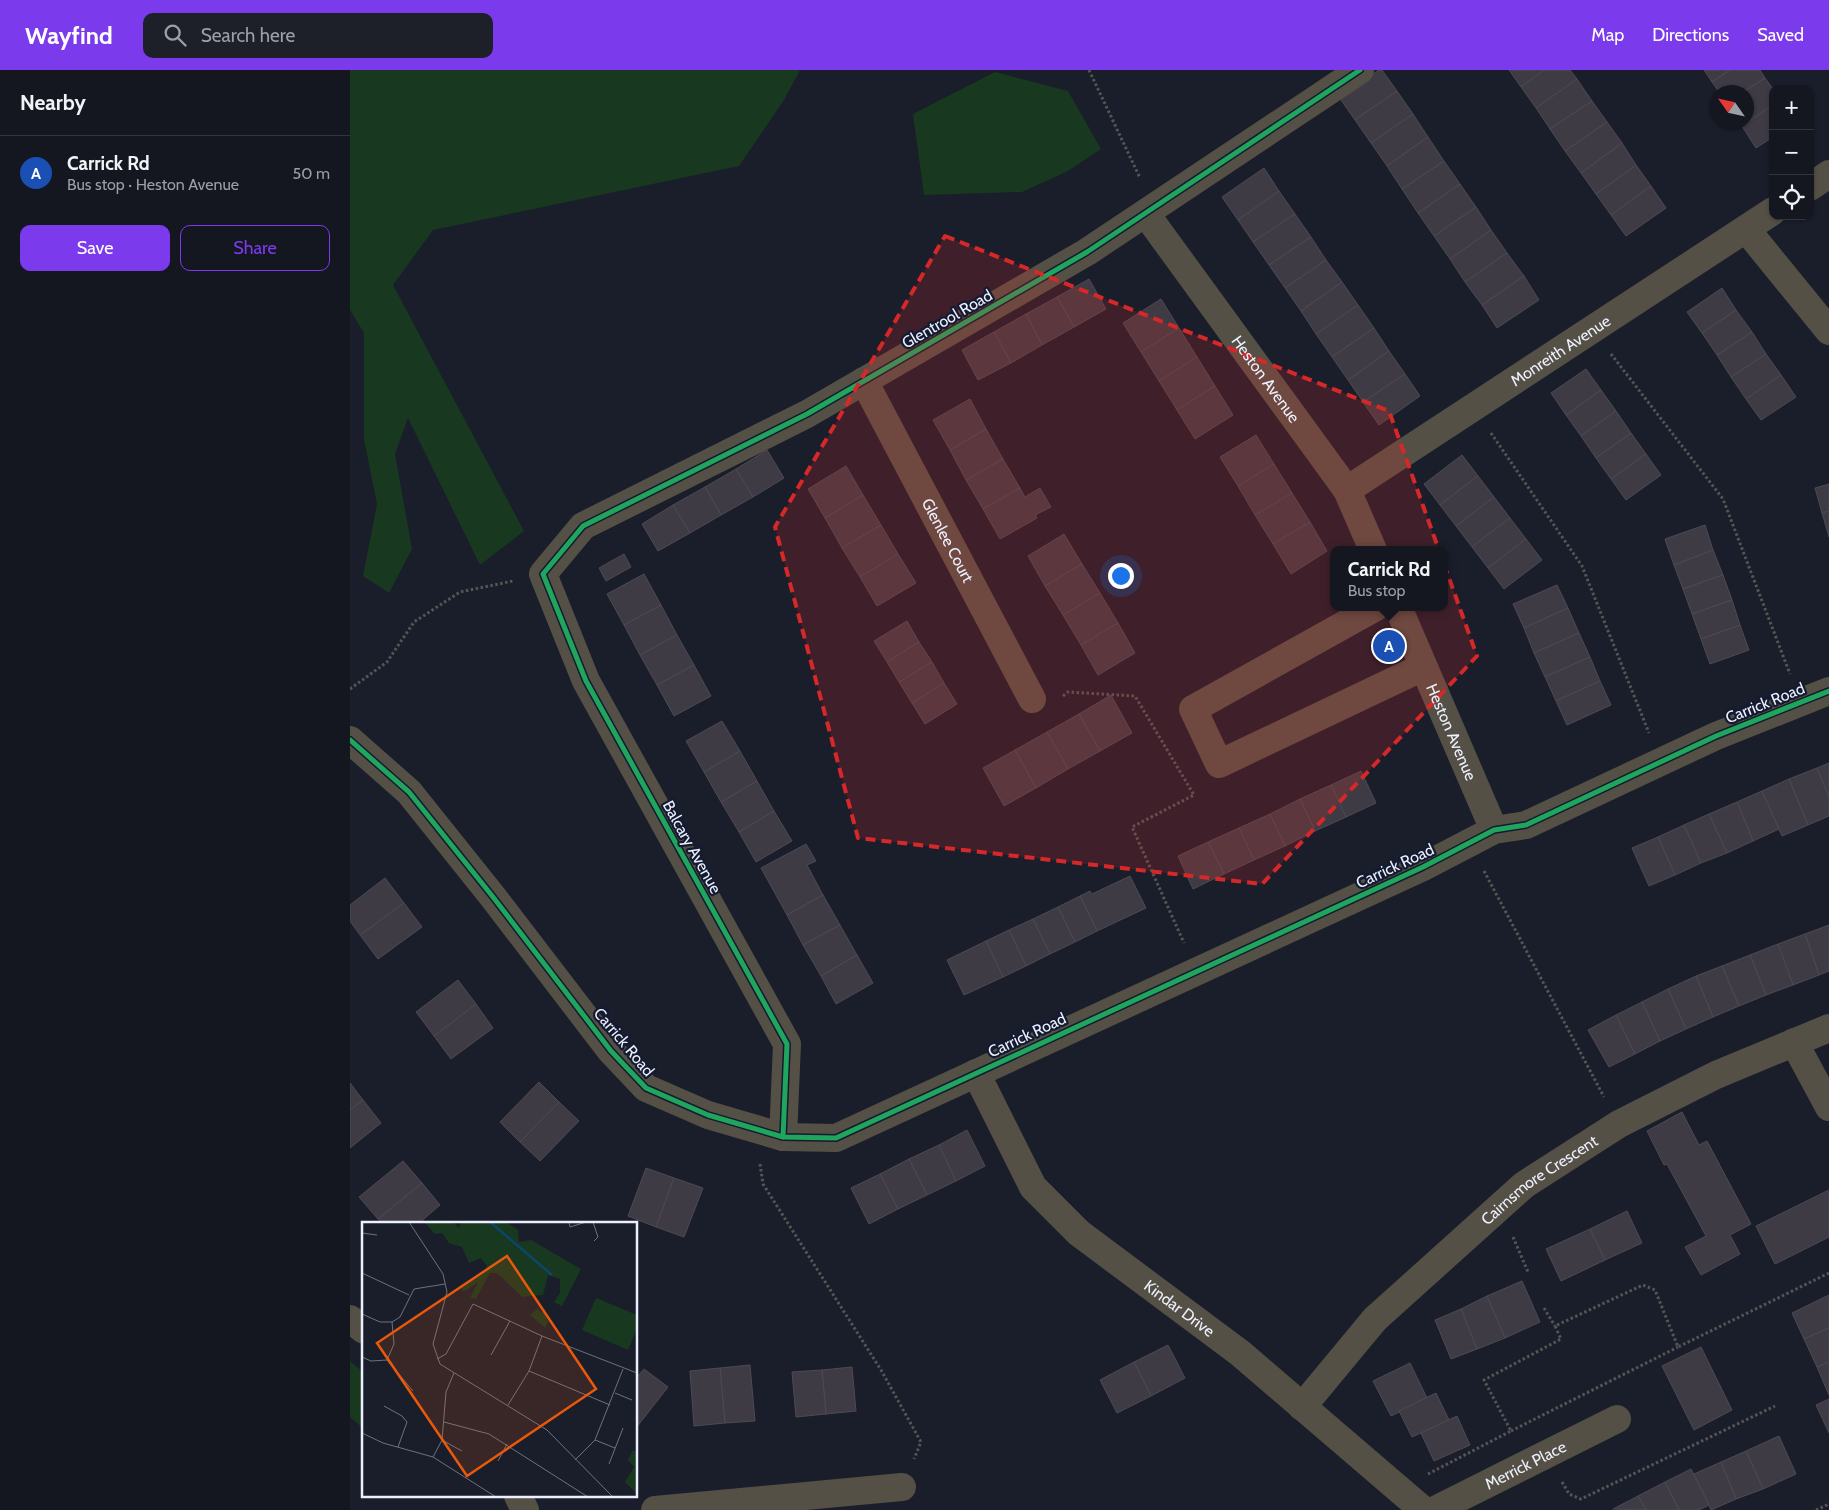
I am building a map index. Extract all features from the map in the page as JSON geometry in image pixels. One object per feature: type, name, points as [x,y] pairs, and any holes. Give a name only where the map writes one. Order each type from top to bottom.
[{"type":"street","name":"Glentrool Road","points":[[543,574],[582,526],[807,414],[1087,252],[1360,70]]},
{"type":"street","points":[[1814,183],[1829,174]]},
{"type":"street","name":"Heston Avenue","points":[[1150,211],[1347,490],[1371,546]]},
{"type":"street","name":"Monreith Avenue","points":[[1347,490],[1769,214]]},
{"type":"street","points":[[1746,228],[1829,331]]},
{"type":"street","name":"Glenlee Court","points":[[864,381],[1032,699]]},
{"type":"street","name":"Balcary Avenue","points":[[543,574],[586,681],[787,1044],[783,1137]]},
{"type":"street","points":[[1369,611],[1192,709],[1219,764],[1423,667]]},
{"type":"street","name":"Heston Avenue","points":[[1400,611],[1494,830]]},
{"type":"street","name":"Carrick Road","points":[[350,740],[408,792],[493,897],[611,1051],[646,1088],[708,1115],[783,1137],[836,1138],[1198,971],[1469,844],[1494,830],[1526,825],[1716,736],[1829,691]]},
{"type":"street","name":"Cairnsmore Crescent","points":[[1302,1407],[1375,1320],[1524,1185],[1619,1124],[1716,1075],[1829,1028]]},
{"type":"street","points":[[1794,1042],[1829,1108]]},
{"type":"street","name":"Kindar Drive","points":[[976,1073],[1033,1187],[1079,1233],[1240,1353],[1423,1510]]},
{"type":"street","points":[[350,1319],[362,1328]]},
{"type":"street","name":"Merrick Place","points":[[1435,1510],[1617,1420]]},
{"type":"street","points":[[655,1510],[902,1487]]},
{"type":"street","points":[[519,1498],[525,1510]]},
{"type":"path","points":[[1089,70],[1150,211]]},
{"type":"path","points":[[1592,329],[1723,499],[1800,702]]},
{"type":"path","points":[[1473,407],[1582,566],[1660,762]]},
{"type":"path","points":[[350,689],[387,662],[414,622],[460,592],[543,574]]},
{"type":"path","points":[[1032,699],[1039,711],[1068,692],[1135,696],[1194,795],[1132,827],[1198,971]]},
{"type":"path","points":[[1469,844],[1619,1124]]},
{"type":"path","points":[[755,1129],[763,1184],[881,1370],[921,1442],[902,1487]]},
{"type":"path","points":[[1464,1455],[1829,1273]]},
{"type":"path","points":[[1555,1326],[1643,1285],[1655,1290],[1678,1347]]},
{"type":"path","points":[[1511,1431],[1484,1380],[1561,1339],[1544,1308]]},
{"type":"path","points":[[1561,1479],[1569,1494],[1581,1499],[1775,1406]]},
{"type":"path","points":[[1816,1510],[1829,1504]]},
{"type":"highlighted area","points":[[945,236],[1389,411],[1477,656],[1262,884],[858,838],[775,527]]},
{"type":"green space","points":[[350,70],[800,70],[784,100],[739,166],[433,230],[393,285],[524,531],[480,565],[408,418],[395,454],[412,549],[389,593],[363,576],[377,504],[364,439],[364,333],[350,310]]},
{"type":"green space","points":[[995,72],[1068,91],[1101,149],[1068,171],[1022,192],[924,195],[913,114]]},
{"type":"green space","points":[[350,1361],[362,1371],[362,1427],[350,1417]]},
{"type":"building","points":[[1379,70],[1382,70],[1397,91],[1355,120],[1339,97]]},
{"type":"building","points":[[1509,70],[1544,70],[1521,87]]},
{"type":"building","points":[[1544,70],[1570,70],[1577,79],[1536,108],[1521,87]]},
{"type":"building","points":[[1704,70],[1730,70],[1712,82]]},
{"type":"building","points":[[1730,70],[1760,70],[1765,78],[1754,85],[1714,85],[1712,82]]},
{"type":"building","points":[[1765,78],[1770,85],[1769,108],[1754,118],[1754,85]]},
{"type":"building","points":[[1577,79],[1592,101],[1550,129],[1536,108]]},
{"type":"building","points":[[1397,91],[1413,114],[1371,143],[1355,120]]},
{"type":"building","points":[[1592,101],[1607,122],[1565,151],[1550,129]]},
{"type":"building","points":[[1769,108],[1769,140],[1756,148],[1745,130],[1754,130],[1754,118]]},
{"type":"building","points":[[1413,114],[1428,137],[1387,166],[1371,143]]},
{"type":"building","points":[[1607,122],[1622,143],[1581,173],[1565,151]]},
{"type":"building","points":[[1428,137],[1444,161],[1402,189],[1387,166]]},
{"type":"building","points":[[1622,143],[1636,165],[1596,194],[1581,173]]},
{"type":"building","points":[[1444,161],[1460,184],[1418,213],[1402,189]]},
{"type":"building","points":[[1636,165],[1651,186],[1611,215],[1596,194]]},
{"type":"building","points":[[1264,168],[1279,191],[1238,220],[1222,197]]},
{"type":"building","points":[[1460,184],[1476,207],[1434,236],[1418,213]]},
{"type":"building","points":[[1651,186],[1666,208],[1626,236],[1611,215]]},
{"type":"building","points":[[1279,191],[1295,214],[1253,242],[1238,220]]},
{"type":"building","points":[[1476,207],[1491,230],[1450,259],[1434,236]]},
{"type":"building","points":[[1295,214],[1311,237],[1269,265],[1253,242]]},
{"type":"building","points":[[1491,230],[1507,253],[1465,282],[1450,259]]},
{"type":"building","points":[[1311,237],[1326,260],[1285,288],[1269,265]]},
{"type":"building","points":[[1507,253],[1524,276],[1482,305],[1465,282]]},
{"type":"building","points":[[1326,260],[1342,282],[1301,311],[1285,288]]},
{"type":"building","points":[[1524,276],[1539,300],[1497,328],[1482,305]]},
{"type":"building","points":[[1089,279],[1106,309],[1074,327],[1057,297]]},
{"type":"building","points":[[1342,282],[1358,305],[1316,334],[1301,311]]},
{"type":"building","points":[[1722,288],[1736,310],[1702,333],[1687,312]]},
{"type":"building","points":[[1057,297],[1074,327],[1042,345],[1026,314]]},
{"type":"building","points":[[1161,299],[1179,328],[1141,352],[1123,323]]},
{"type":"building","points":[[1358,305],[1374,328],[1332,357],[1316,334]]},
{"type":"building","points":[[1736,310],[1752,332],[1717,355],[1702,333]]},
{"type":"building","points":[[1026,314],[1042,345],[1011,363],[994,332]]},
{"type":"building","points":[[1179,328],[1197,357],[1159,381],[1141,352]]},
{"type":"building","points":[[1374,328],[1389,351],[1348,380],[1332,357]]},
{"type":"building","points":[[994,332],[1011,363],[978,380],[962,350]]},
{"type":"building","points":[[1752,332],[1766,354],[1731,377],[1717,355]]},
{"type":"building","points":[[1389,351],[1405,374],[1363,402],[1348,380]]},
{"type":"building","points":[[1766,354],[1781,375],[1746,399],[1731,377]]},
{"type":"building","points":[[1197,357],[1215,386],[1177,410],[1159,381]]},
{"type":"building","points":[[1586,369],[1601,390],[1566,415],[1551,393]]},
{"type":"building","points":[[1405,374],[1420,396],[1379,425],[1363,402]]},
{"type":"building","points":[[1781,375],[1796,397],[1761,420],[1746,399]]},
{"type":"building","points":[[1215,386],[1233,415],[1195,439],[1177,410]]},
{"type":"building","points":[[1601,390],[1616,411],[1581,436],[1566,415]]},
{"type":"building","points":[[970,399],[986,429],[950,450],[933,420]]},
{"type":"building","points":[[1616,411],[1631,433],[1596,458],[1581,436]]},
{"type":"building","points":[[986,429],[1003,459],[966,480],[950,450]]},
{"type":"building","points":[[1631,433],[1646,454],[1611,479],[1596,458]]},
{"type":"building","points":[[1256,435],[1274,464],[1238,486],[1220,457]]},
{"type":"building","points":[[767,450],[784,478],[753,497],[736,469]]},
{"type":"building","points":[[1646,454],[1661,475],[1626,500],[1611,479]]},
{"type":"building","points":[[1462,455],[1478,476],[1440,505],[1424,484]]},
{"type":"building","points":[[1003,459],[1020,488],[983,509],[966,480]]},
{"type":"building","points":[[1274,464],[1292,493],[1255,515],[1238,486]]},
{"type":"building","points":[[846,466],[863,495],[825,518],[808,489]]},
{"type":"building","points":[[736,469],[753,497],[721,515],[705,487]]},
{"type":"building","points":[[1478,476],[1494,497],[1456,526],[1440,505]]},
{"type":"building","points":[[1829,484],[1829,511],[1822,513],[1815,488]]},
{"type":"building","points":[[705,487],[721,515],[690,533],[673,505]]},
{"type":"building","points":[[1020,488],[1025,497],[1040,488],[1051,507],[1035,515],[1037,518],[1000,539],[983,509]]},
{"type":"building","points":[[1292,493],[1310,522],[1273,544],[1255,515]]},
{"type":"building","points":[[863,495],[881,525],[842,548],[825,518]]},
{"type":"building","points":[[1494,497],[1510,518],[1472,547],[1456,526]]},
{"type":"building","points":[[673,505],[690,533],[658,551],[642,524]]},
{"type":"building","points":[[1829,511],[1829,537],[1822,513]]},
{"type":"building","points":[[1510,518],[1526,539],[1488,568],[1472,547]]},
{"type":"building","points":[[1310,522],[1327,551],[1291,574],[1273,544]]},
{"type":"building","points":[[881,525],[898,554],[860,577],[842,548]]},
{"type":"building","points":[[1705,525],[1713,550],[1674,565],[1665,539]]},
{"type":"building","points":[[1064,534],[1082,564],[1045,586],[1028,556]]},
{"type":"building","points":[[1526,539],[1542,560],[1504,589],[1488,568]]},
{"type":"building","points":[[1713,550],[1723,575],[1683,589],[1674,565]]},
{"type":"building","points":[[624,554],[631,567],[606,581],[599,568]]},
{"type":"building","points":[[898,554],[916,583],[877,606],[860,577]]},
{"type":"building","points":[[1082,564],[1100,593],[1063,615],[1045,586]]},
{"type":"building","points":[[644,574],[661,605],[624,625],[607,594]]},
{"type":"building","points":[[1723,575],[1732,600],[1692,614],[1683,589]]},
{"type":"building","points":[[1557,585],[1568,608],[1524,628],[1513,604]]},
{"type":"building","points":[[1100,593],[1118,623],[1081,645],[1063,615]]},
{"type":"building","points":[[1732,600],[1740,625],[1701,639],[1692,614]]},
{"type":"building","points":[[661,605],[677,635],[640,655],[624,625]]},
{"type":"building","points":[[1568,608],[1579,633],[1534,653],[1524,628]]},
{"type":"building","points":[[907,621],[919,642],[887,662],[874,641]]},
{"type":"building","points":[[1118,623],[1135,653],[1098,675],[1081,645]]},
{"type":"building","points":[[1740,625],[1749,650],[1710,664],[1701,639]]},
{"type":"building","points":[[1579,633],[1590,657],[1545,677],[1534,653]]},
{"type":"building","points":[[677,635],[694,665],[657,685],[640,655]]},
{"type":"building","points":[[919,642],[932,662],[899,682],[887,662]]},
{"type":"building","points":[[1590,657],[1600,681],[1556,701],[1545,677]]},
{"type":"building","points":[[932,662],[944,683],[912,703],[899,682]]},
{"type":"building","points":[[694,665],[711,696],[674,716],[657,685]]},
{"type":"building","points":[[1600,681],[1611,705],[1567,725],[1556,701]]},
{"type":"building","points":[[944,683],[957,704],[925,724],[912,703]]},
{"type":"building","points":[[1111,695],[1132,733],[1100,751],[1079,714]]},
{"type":"building","points":[[1079,714],[1100,751],[1068,769],[1047,732]]},
{"type":"building","points":[[722,721],[740,751],[704,772],[686,741]]},
{"type":"building","points":[[1047,732],[1068,769],[1036,788],[1015,750]]},
{"type":"building","points":[[1015,750],[1036,788],[1004,806],[983,768]]},
{"type":"building","points":[[740,751],[757,781],[721,802],[704,772]]},
{"type":"building","points":[[1829,763],[1829,797],[1817,768]]},
{"type":"building","points":[[1817,768],[1829,797],[1829,816],[1808,825],[1789,779]]},
{"type":"building","points":[[1361,771],[1376,803],[1346,817],[1331,785]]},
{"type":"building","points":[[1789,779],[1808,825],[1782,836],[1762,791]]},
{"type":"building","points":[[757,781],[774,811],[739,832],[721,802]]},
{"type":"building","points":[[1331,785],[1346,817],[1315,831],[1300,799]]},
{"type":"building","points":[[1762,791],[1779,829],[1753,841],[1737,802]]},
{"type":"building","points":[[1300,799],[1315,831],[1285,846],[1270,814]]},
{"type":"building","points":[[1737,802],[1753,841],[1727,853],[1709,814]]},
{"type":"building","points":[[774,811],[792,841],[756,862],[739,832]]},
{"type":"building","points":[[1270,814],[1285,846],[1254,860],[1239,828]]},
{"type":"building","points":[[1709,814],[1727,853],[1701,863],[1684,825]]},
{"type":"building","points":[[1684,825],[1701,863],[1675,875],[1658,837]]},
{"type":"building","points":[[1239,828],[1254,860],[1224,874],[1208,842]]},
{"type":"building","points":[[1658,837],[1675,875],[1649,886],[1632,848]]},
{"type":"building","points":[[1208,842],[1224,874],[1193,889],[1178,856]]},
{"type":"building","points":[[806,844],[816,861],[807,865],[823,895],[787,915],[761,868]]},
{"type":"building","points":[[1130,876],[1146,908],[1097,931],[1080,896],[1090,891],[1092,894]]},
{"type":"building","points":[[385,878],[404,903],[360,935],[350,921],[350,905]]},
{"type":"building","points":[[823,895],[840,925],[803,945],[787,915]]},
{"type":"building","points":[[1080,896],[1097,931],[1075,942],[1058,907]]},
{"type":"building","points":[[404,903],[422,927],[378,959],[360,935]]},
{"type":"building","points":[[1058,907],[1075,942],[1050,954],[1033,919]]},
{"type":"building","points":[[1033,919],[1050,954],[1026,966],[1009,930]]},
{"type":"building","points":[[840,925],[857,955],[821,976],[803,945]]},
{"type":"building","points":[[1829,925],[1829,971],[1819,975],[1805,934]]},
{"type":"building","points":[[1009,930],[1026,966],[1003,977],[986,941]]},
{"type":"building","points":[[1805,934],[1819,975],[1793,985],[1778,944]]},
{"type":"building","points":[[986,941],[1003,977],[964,995],[947,960]]},
{"type":"building","points":[[1778,944],[1793,985],[1766,995],[1750,955]]},
{"type":"building","points":[[857,955],[873,983],[836,1004],[821,976]]},
{"type":"building","points":[[1750,955],[1766,995],[1739,1006],[1722,966]]},
{"type":"building","points":[[1722,966],[1739,1006],[1713,1017],[1696,976]]},
{"type":"building","points":[[1696,976],[1713,1017],[1686,1029],[1668,989]]},
{"type":"building","points":[[458,980],[476,1004],[434,1036],[416,1012]]},
{"type":"building","points":[[1668,989],[1686,1029],[1660,1041],[1642,1002]]},
{"type":"building","points":[[1642,1002],[1660,1041],[1635,1054],[1616,1015]]},
{"type":"building","points":[[476,1004],[493,1028],[451,1059],[434,1036]]},
{"type":"building","points":[[1616,1015],[1635,1054],[1609,1067],[1588,1030]]},
{"type":"building","points":[[539,1082],[559,1102],[520,1142],[500,1122]]},
{"type":"building","points":[[350,1083],[363,1100],[350,1110]]},
{"type":"building","points":[[363,1100],[381,1123],[350,1148],[350,1110]]},
{"type":"building","points":[[559,1102],[579,1121],[540,1161],[520,1142]]},
{"type":"building","points":[[1682,1112],[1699,1145],[1707,1141],[1751,1224],[1730,1235],[1740,1254],[1701,1275],[1685,1247],[1706,1236],[1667,1164],[1664,1165],[1647,1131]]},
{"type":"building","points":[[967,1130],[985,1166],[956,1181],[939,1145]]},
{"type":"building","points":[[939,1145],[956,1181],[927,1195],[909,1159]]},
{"type":"building","points":[[909,1159],[927,1195],[898,1209],[880,1174]]},
{"type":"building","points":[[403,1161],[422,1183],[378,1219],[359,1197]]},
{"type":"building","points":[[646,1168],[674,1178],[656,1227],[628,1216]]},
{"type":"building","points":[[880,1174],[898,1209],[869,1224],[851,1188]]},
{"type":"building","points":[[674,1178],[703,1188],[684,1237],[656,1227]]},
{"type":"building","points":[[422,1183],[440,1205],[420,1222],[380,1222],[378,1219]]},
{"type":"building","points":[[1829,1190],[1829,1237],[1775,1264],[1756,1226]]},
{"type":"building","points":[[1627,1211],[1642,1243],[1605,1260],[1590,1229]]},
{"type":"building","points":[[1590,1229],[1605,1260],[1561,1281],[1546,1249]]},
{"type":"building","points":[[1522,1281],[1540,1322],[1505,1338],[1487,1296]]},
{"type":"building","points":[[1829,1295],[1829,1328],[1804,1339],[1792,1313]]},
{"type":"building","points":[[1487,1296],[1505,1338],[1477,1349],[1461,1309]]},
{"type":"building","points":[[1461,1309],[1477,1349],[1451,1359],[1435,1320]]},
{"type":"building","points":[[1829,1328],[1829,1362],[1817,1367],[1804,1339]]},
{"type":"building","points":[[1168,1345],[1185,1378],[1151,1396],[1134,1362]]},
{"type":"building","points":[[1701,1347],[1732,1410],[1694,1430],[1662,1366]]},
{"type":"building","points":[[1134,1362],[1151,1396],[1117,1413],[1100,1380]]},
{"type":"building","points":[[1829,1362],[1829,1395],[1817,1367]]},
{"type":"building","points":[[1410,1363],[1427,1398],[1391,1416],[1373,1381]]},
{"type":"building","points":[[750,1365],[755,1421],[725,1423],[720,1368]]},
{"type":"building","points":[[852,1367],[856,1411],[826,1414],[822,1370]]},
{"type":"building","points":[[720,1368],[725,1423],[694,1426],[690,1371]]},
{"type":"building","points":[[644,1369],[668,1387],[638,1425],[638,1376]]},
{"type":"building","points":[[822,1370],[826,1414],[796,1417],[792,1372]]},
{"type":"building","points":[[1436,1393],[1449,1420],[1412,1437],[1399,1411]]},
{"type":"building","points":[[1829,1399],[1829,1433],[1816,1405]]},
{"type":"building","points":[[1457,1416],[1470,1445],[1434,1461],[1421,1433]]},
{"type":"building","points":[[1779,1436],[1796,1474],[1763,1489],[1746,1451]]},
{"type":"building","points":[[1746,1451],[1763,1489],[1736,1499],[1721,1462]]},
{"type":"building","points":[[1721,1462],[1736,1499],[1711,1510],[1694,1474]]},
{"type":"building","points":[[1691,1469],[1709,1505],[1699,1510],[1679,1510],[1665,1482]]},
{"type":"building","points":[[1665,1482],[1679,1510],[1646,1510],[1638,1496]]},
{"type":"building","points":[[1638,1496],[1646,1510],[1613,1509]]},
{"type":"cycle path","points":[[783,1137],[787,1044],[586,681],[543,574],[583,526],[807,414],[1087,252],[1360,70]]},
{"type":"cycle path","points":[[350,740],[409,792],[493,897],[611,1051],[646,1088],[708,1115],[783,1137],[836,1138],[1423,867],[1494,830],[1526,825],[1716,736],[1829,691]]},
{"type":"place","name":"Carrick Rd","points":[[1389,646]]}]
